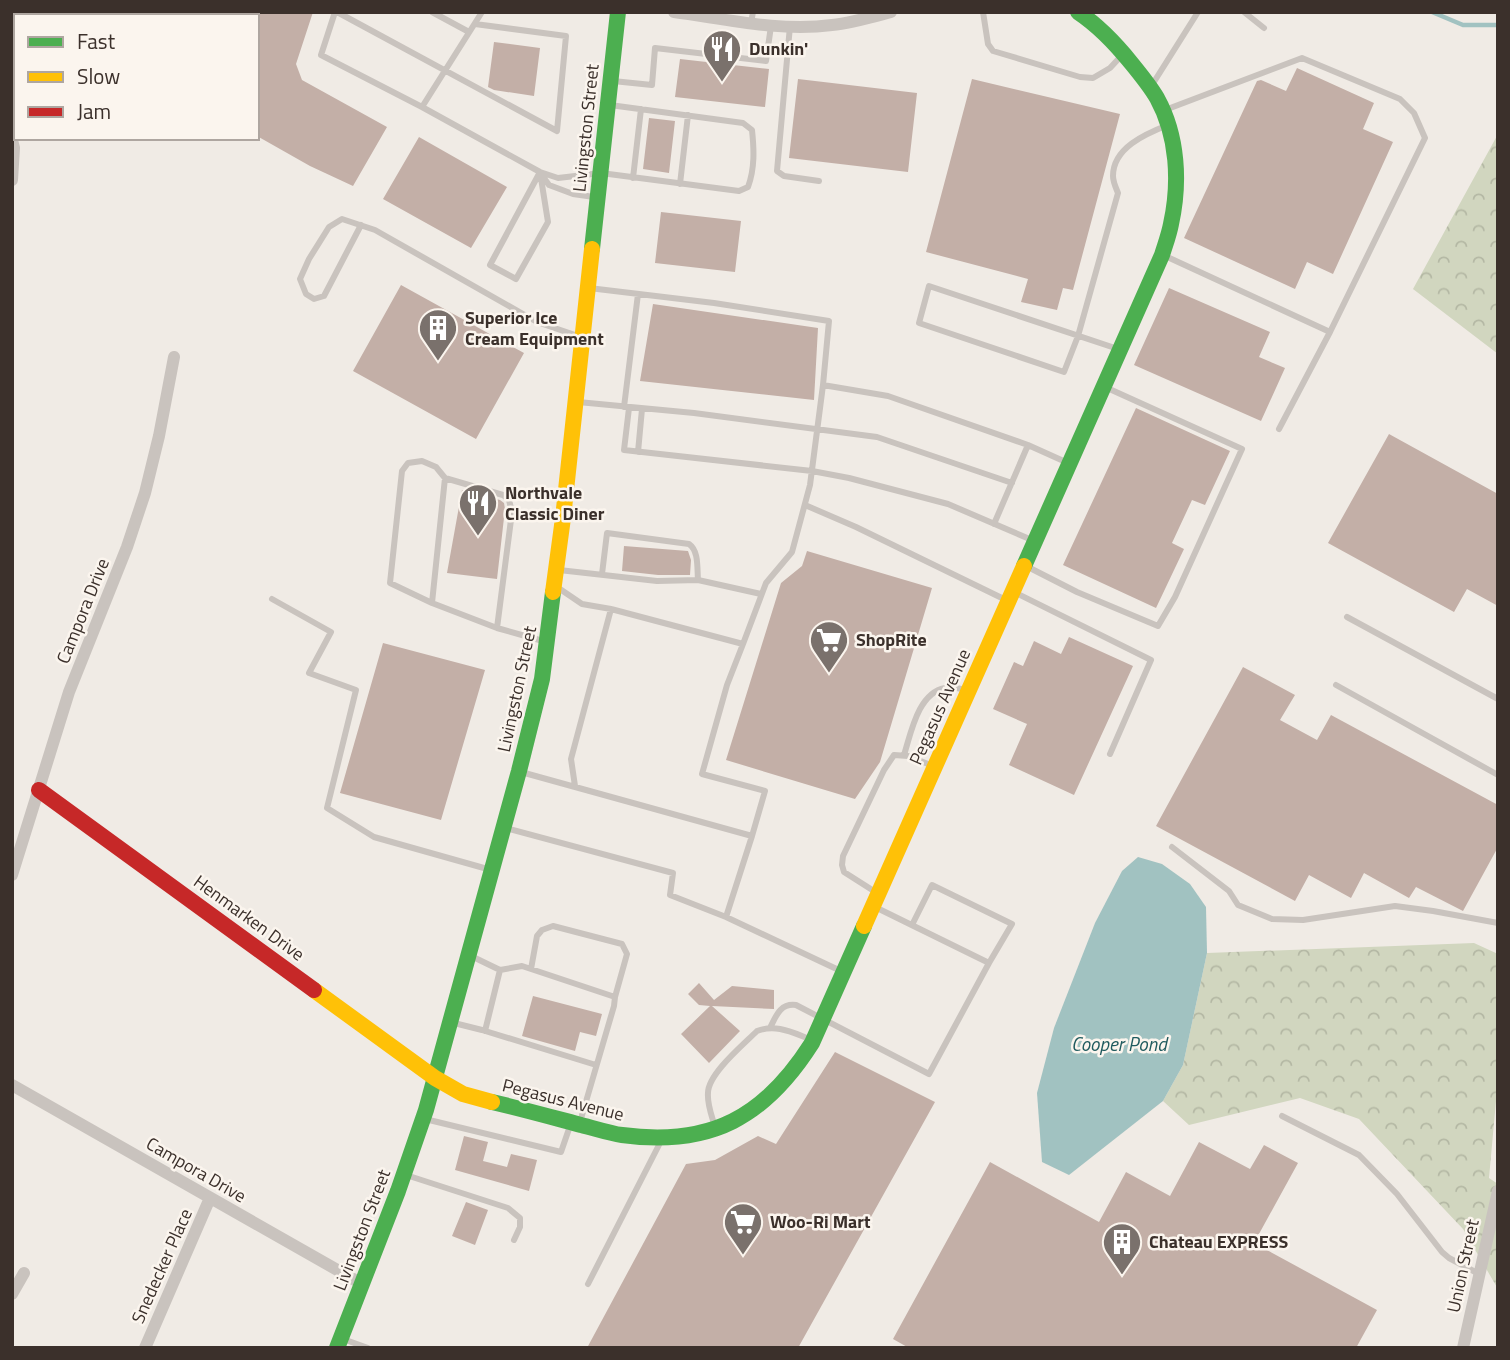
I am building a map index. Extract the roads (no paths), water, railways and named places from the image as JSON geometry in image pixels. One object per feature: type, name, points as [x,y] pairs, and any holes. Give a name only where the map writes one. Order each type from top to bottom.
[{"type":"street","name":"Livingston Street","points":[[339,1343],[404,1175],[423,1118],[470,955],[539,693],[563,518],[618,12]]},
{"type":"street","points":[[674,12],[752,18],[771,25],[790,26],[831,25],[891,12]]},
{"type":"street","name":"Pegasus Avenue","points":[[435,1078],[463,1094],[620,1135],[642,1137],[716,1129],[762,1103],[799,1065],[844,973],[1103,387],[1161,255],[1172,218],[1175,166],[1172,136],[1166,118],[1150,88],[1124,53],[1093,22],[1078,12]]},
{"type":"street","points":[[12,140],[12,180]]},
{"type":"street","name":"Campora Drive","points":[[12,875],[69,692],[127,547],[145,493],[174,356]]},
{"type":"street","name":"Henmarken Drive","points":[[39,790],[435,1078]]},
{"type":"street","name":"Campora Drive","points":[[12,1085],[362,1284]]},
{"type":"street","name":"Union Street","points":[[1463,1348],[1498,1191]]},
{"type":"street","name":"Snedecker Place","points":[[145,1348],[210,1198]]},
{"type":"street","points":[[12,1294],[24,1273]]},
{"type":"lane","points":[[475,24],[566,36],[557,131],[336,12],[321,55],[540,172],[558,178],[600,173],[739,191],[748,187],[752,176],[754,151],[752,130],[743,123],[608,105]]},
{"type":"lane","points":[[432,12],[469,32]]},
{"type":"lane","points":[[422,107],[482,12]]},
{"type":"lane","points":[[983,12],[988,44],[993,51],[1068,73],[1093,78],[1110,68],[1124,53]]},
{"type":"lane","points":[[1150,88],[1198,12]]},
{"type":"lane","points":[[1244,12],[1264,28]]},
{"type":"lane","points":[[611,80],[652,85],[655,48],[766,61],[771,25]]},
{"type":"lane","points":[[790,26],[777,171],[784,176],[819,181]]},
{"type":"lane","points":[[1119,350],[1077,336],[929,286],[919,323],[1064,372],[1077,336],[1118,193],[1113,176],[1116,160],[1133,143],[1166,118],[1302,58],[1401,99],[1414,113],[1425,138],[1279,429]]},
{"type":"lane","points":[[633,178],[641,109]]},
{"type":"lane","points":[[680,184],[688,115]]},
{"type":"lane","points":[[540,172],[548,222],[516,279],[490,265],[540,172]]},
{"type":"lane","points":[[540,172],[549,185],[573,194],[594,197],[597,202]]},
{"type":"lane","points":[[361,225],[324,296],[314,299],[306,294],[300,279],[309,259],[329,227],[342,219],[361,225],[375,230],[537,322],[583,338]]},
{"type":"lane","points":[[1161,255],[1330,332]]},
{"type":"lane","points":[[588,288],[715,303],[829,321],[810,485],[792,552],[766,583],[761,594],[727,685],[702,774],[765,791],[726,917]]},
{"type":"lane","points":[[638,294],[624,450],[812,471],[849,478],[948,504],[1034,542]]},
{"type":"lane","points":[[822,385],[888,396],[1028,446],[1069,464]]},
{"type":"lane","points":[[1024,565],[1077,592],[1158,626],[1180,585],[1242,449],[1103,387]]},
{"type":"lane","points":[[576,402],[694,413],[877,437],[1012,483]]},
{"type":"lane","points":[[638,452],[642,409]]},
{"type":"lane","points":[[993,524],[1028,446]]},
{"type":"lane","points":[[497,628],[512,512],[509,500],[503,495],[445,478],[436,467],[422,461],[408,463],[402,471],[390,583],[432,603],[497,628],[548,642]]},
{"type":"lane","points":[[432,603],[445,478]]},
{"type":"lane","points":[[805,505],[1151,660],[1110,754]]},
{"type":"lane","points":[[512,512],[563,518]]},
{"type":"lane","points":[[602,574],[607,533],[689,544],[694,547],[696,555],[698,580]]},
{"type":"lane","points":[[556,577],[602,574],[657,581],[698,580],[761,594]]},
{"type":"lane","points":[[556,577],[582,604],[743,643]]},
{"type":"lane","points":[[272,598],[331,632],[309,673],[356,690],[327,808],[374,837],[492,870]]},
{"type":"lane","points":[[575,786],[571,759],[611,609]]},
{"type":"lane","points":[[1347,617],[1498,699]]},
{"type":"lane","points":[[1336,685],[1498,775]]},
{"type":"lane","points":[[904,755],[922,705],[930,695],[947,687],[969,690]]},
{"type":"lane","points":[[935,767],[904,755],[894,755],[884,770],[843,856],[842,865],[844,872],[876,900],[912,925],[989,963]]},
{"type":"lane","points":[[519,771],[752,836]]},
{"type":"lane","points":[[504,828],[673,873],[670,895],[726,917],[844,973]]},
{"type":"lane","points":[[1172,847],[1228,891],[1238,905],[1272,919],[1303,920],[1395,906],[1498,923]]},
{"type":"lane","points":[[770,1028],[785,1005],[796,1005],[929,1074],[1012,924],[932,885],[912,925]]},
{"type":"lane","points":[[423,1118],[561,1152],[575,1123],[596,1065],[627,954],[622,944],[553,926],[542,930],[537,936],[531,969]]},
{"type":"lane","points":[[470,955],[500,970],[522,966],[615,997]]},
{"type":"lane","points":[[485,1031],[500,970]]},
{"type":"lane","points":[[451,1023],[596,1065]]},
{"type":"lane","points":[[716,1129],[708,1094],[710,1080],[757,1031],[779,1028],[813,1040]]},
{"type":"lane","points":[[1282,1116],[1359,1155],[1397,1194],[1442,1252],[1480,1274]]},
{"type":"lane","points":[[588,1284],[664,1136]]},
{"type":"lane","points":[[404,1175],[508,1208],[520,1219],[520,1227],[514,1240]]},
{"type":"lane","points":[[339,1343],[368,1348]]},
{"type":"water","name":"Cooper Pond","points":[[1138,857],[1162,864],[1190,884],[1206,907],[1207,953],[1183,1065],[1163,1101],[1069,1175],[1042,1162],[1037,1093],[1054,1028],[1095,923],[1122,871]]},
{"type":"waterway","points":[[1432,12],[1463,25],[1498,25]]},
{"type":"place","name":"Dunkin'","points":[[722,83]]},
{"type":"place","name":"Superior Ice Cream Equipment","points":[[438,362]]},
{"type":"place","name":"Northvale Classic Diner","points":[[478,537]]},
{"type":"place","name":"ShopRite","points":[[829,674]]},
{"type":"place","name":"Woo-Ri Mart","points":[[743,1256]]},
{"type":"place","name":"Chateau EXPRESS","points":[[1122,1276]]}]
